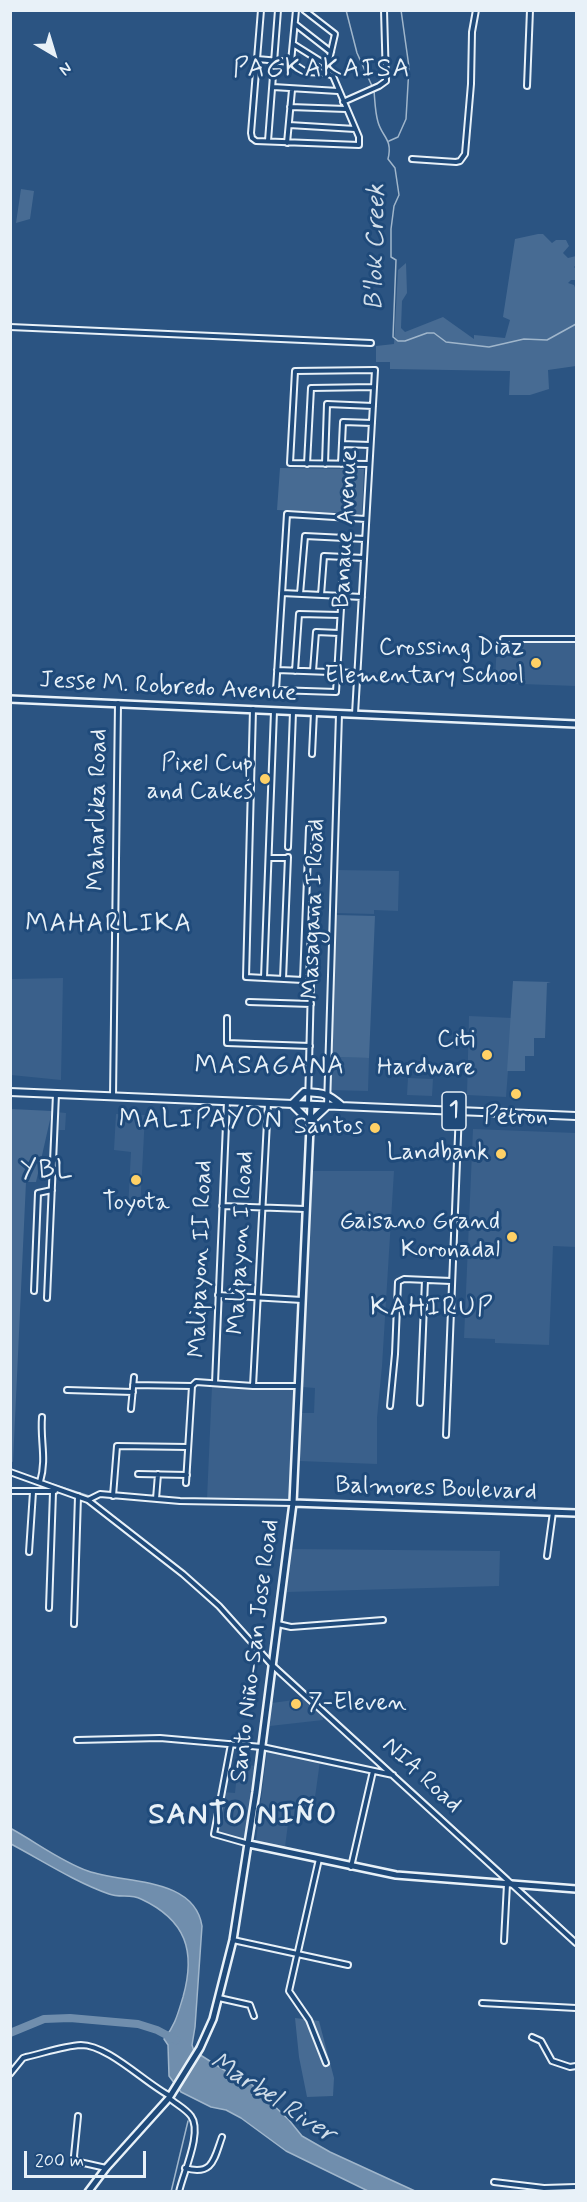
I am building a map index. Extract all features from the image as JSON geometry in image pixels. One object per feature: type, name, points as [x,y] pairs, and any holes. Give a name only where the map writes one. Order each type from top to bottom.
[{"type":"highway","name":"1","points":[[10,1092],[576,1116]]},
{"type":"highway","points":[[327,1106],[310,1122],[292,1104],[304,1092],[308,1092],[327,1093],[343,1106]]},
{"type":"main road","name":"Jesse M. Robredo Avenue","points":[[10,699],[576,724]]},
{"type":"main road","name":"Santo Niño-San Jose Road","points":[[88,2192],[106,2168],[169,2097],[200,2048],[211,2026],[232,1940],[249,1844],[293,1503],[309,1105]]},
{"type":"main road","name":"Balmores Boulevard","points":[[293,1503],[576,1513]]},
{"type":"main road","points":[[249,1844],[351,1867],[413,1877],[576,1888]]},
{"type":"street","points":[[257,59],[291,62],[312,74],[326,73],[334,78],[360,141],[357,146],[256,141],[251,136],[257,59],[261,10]]},
{"type":"street","points":[[268,141],[278,10]]},
{"type":"street","points":[[291,62],[296,10]]},
{"type":"street","points":[[304,10],[334,33],[326,73]]},
{"type":"street","points":[[343,102],[373,89],[386,80],[384,10]]},
{"type":"street","points":[[412,159],[456,162],[460,161],[465,154],[471,84],[472,32],[476,10]]},
{"type":"street","points":[[527,86],[530,10]]},
{"type":"street","points":[[295,24],[331,51]]},
{"type":"street","points":[[293,44],[328,66]]},
{"type":"street","points":[[273,87],[338,91]]},
{"type":"street","points":[[287,143],[292,89]]},
{"type":"street","points":[[290,107],[346,109]]},
{"type":"street","points":[[289,125],[355,129]]},
{"type":"street","points":[[10,327],[371,343]]},
{"type":"street","name":"Banaue Avenue","points":[[307,464],[290,463],[295,371],[375,370],[355,714]]},
{"type":"street","points":[[369,464],[307,464],[311,388],[374,387]]},
{"type":"street","points":[[325,464],[327,404],[373,406]]},
{"type":"street","points":[[341,464],[344,422],[372,423]]},
{"type":"street","points":[[342,444],[370,445]]},
{"type":"street","points":[[344,557],[336,692],[276,690],[287,514],[366,519]]},
{"type":"street","points":[[300,594],[305,536],[365,539]]},
{"type":"street","points":[[321,595],[324,556],[364,558]]},
{"type":"street","points":[[282,593],[362,597]]},
{"type":"street","points":[[295,671],[299,614],[340,615]]},
{"type":"street","points":[[313,671],[316,632],[339,633]]},
{"type":"street","points":[[503,639],[576,639]]},
{"type":"street","points":[[277,670],[357,673]]},
{"type":"street","name":"Maharlika Road","points":[[113,1097],[118,703]]},
{"type":"street","points":[[253,710],[246,977],[303,980],[311,984],[309,1105]]},
{"type":"street","points":[[264,978],[274,710]]},
{"type":"street","points":[[288,847],[292,711]]},
{"type":"street","points":[[312,754],[314,712]]},
{"type":"street","name":"Masagana I Road","points":[[327,1106],[339,714]]},
{"type":"street","points":[[303,980],[309,828]]},
{"type":"street","points":[[268,858],[288,858],[283,979]]},
{"type":"street","points":[[249,1002],[311,1004]]},
{"type":"street","points":[[227,1018],[227,1043],[310,1046]]},
{"type":"street","points":[[47,1298],[56,1094]]},
{"type":"street","name":"Malipayon II Road","points":[[215,1383],[227,1101]]},
{"type":"street","name":"Malipayon I Road","points":[[253,1386],[268,1103]]},
{"type":"street","points":[[446,1435],[459,1112]]},
{"type":"street","points":[[34,1291],[38,1193],[52,1190]]},
{"type":"street","points":[[222,1206],[305,1209]]},
{"type":"street","points":[[390,1406],[395,1354],[397,1285],[404,1279],[451,1281]]},
{"type":"street","points":[[420,1404],[424,1280]]},
{"type":"street","points":[[218,1295],[302,1300]]},
{"type":"street","points":[[132,1409],[134,1377]]},
{"type":"street","points":[[133,1385],[192,1386],[196,1382],[298,1386]]},
{"type":"street","points":[[186,1483],[192,1386]]},
{"type":"street","points":[[68,1390],[133,1392]]},
{"type":"street","points":[[41,1480],[45,1460],[45,1448],[41,1434],[42,1418]]},
{"type":"street","points":[[113,1496],[117,1446],[189,1447]]},
{"type":"street","name":"NIA Road","points":[[10,1472],[41,1480],[88,1500],[210,1597],[272,1665],[576,1943]]},
{"type":"street","points":[[138,1474],[187,1474]]},
{"type":"street","points":[[156,1499],[158,1474]]},
{"type":"street","points":[[10,1491],[63,1491]]},
{"type":"street","points":[[29,1552],[33,1492]]},
{"type":"street","points":[[50,1608],[53,1492]]},
{"type":"street","points":[[88,1500],[97,1495],[293,1503]]},
{"type":"street","points":[[74,1624],[78,1496]]},
{"type":"street","points":[[547,1556],[553,1512]]},
{"type":"street","points":[[278,1624],[291,1627],[383,1620]]},
{"type":"street","points":[[77,1740],[160,1738],[262,1747],[394,1775]]},
{"type":"street","points":[[231,1744],[214,1834],[249,1844]]},
{"type":"street","points":[[351,1867],[373,1771]]},
{"type":"street","points":[[319,1859],[289,1991],[309,2020],[326,2063]]},
{"type":"street","points":[[504,1941],[509,1884]]},
{"type":"street","points":[[232,1940],[348,1965]]},
{"type":"street","points":[[219,1998],[249,2005],[254,2016]]},
{"type":"street","points":[[482,2003],[576,2008]]},
{"type":"street","points":[[532,2037],[541,2041],[552,2061],[570,2067],[576,2066]]},
{"type":"street","points":[[10,2074],[26,2057],[81,2045],[92,2046],[120,2061],[169,2097],[188,2113],[195,2124],[195,2136],[179,2192]]},
{"type":"street","points":[[78,2115],[75,2161],[106,2168]]},
{"type":"street","points":[[185,2168],[198,2171],[209,2166],[214,2161],[222,2137]]},
{"type":"street","points":[[494,2182],[544,2188],[576,2187]]},
{"type":"shaded area","points":[[21,189],[34,191],[30,219],[16,223]]},
{"type":"shaded area","points":[[543,234],[552,243],[556,240],[566,240],[569,246],[563,253],[568,258],[576,256],[574,267],[576,280],[568,283],[574,285],[576,290],[576,366],[548,370],[549,389],[530,395],[509,395],[510,371],[390,369],[390,362],[376,362],[376,346],[394,344],[398,270],[406,263],[407,293],[402,301],[401,328],[405,332],[443,317],[474,339],[474,335],[505,338],[510,320],[503,317],[515,239]]},
{"type":"shaded area","points":[[280,468],[364,469],[362,514],[277,510]]},
{"type":"shaded area","name":"Crossing Diaz Elementary School","points":[[497,640],[576,643],[576,686],[495,683]]},
{"type":"shaded area","points":[[336,870],[399,871],[398,911],[374,910],[374,914],[335,913]]},
{"type":"shaded area","points":[[336,915],[375,916],[369,1058],[330,1057]]},
{"type":"shaded area","points":[[63,978],[61,1080],[11,1075],[11,979]]},
{"type":"shaded area","points":[[513,981],[551,982],[547,983],[545,1038],[534,1038],[534,1056],[525,1056],[525,1071],[507,1071]]},
{"type":"shaded area","name":"Citi Hardware","points":[[469,1016],[512,1018],[506,1097],[467,1095]]},
{"type":"shaded area","points":[[330,1057],[369,1058],[368,1091],[329,1090]]},
{"type":"shaded area","points":[[408,1078],[433,1079],[432,1096],[407,1095]]},
{"type":"shaded area","points":[[11,1109],[52,1111],[36,1182],[26,1182],[13,1462],[10,1461]]},
{"type":"shaded area","points":[[56,1112],[66,1113],[65,1130],[56,1130]]},
{"type":"shaded area","name":"Toyota","points":[[116,1114],[145,1115],[140,1210],[128,1209],[131,1152],[114,1150]]},
{"type":"shaded area","points":[[473,1129],[576,1133],[576,1247],[553,1246],[549,1345],[495,1343],[495,1339],[464,1338]]},
{"type":"shaded area","points":[[312,1171],[394,1171],[377,1418],[377,1464],[299,1461],[301,1413],[314,1413],[315,1388],[302,1387]]},
{"type":"shaded area","points":[[212,1386],[294,1389],[289,1499],[207,1499]]},
{"type":"shaded area","points":[[292,1549],[500,1551],[499,1586],[287,1592]]},
{"type":"shaded area","points":[[308,1698],[322,1711],[323,1720],[270,1726],[272,1703]]},
{"type":"shaded area","points":[[267,1752],[320,1761],[312,1819],[289,1816],[285,1847],[256,1841]]},
{"type":"shaded area","points":[[238,1764],[256,1766],[246,1841],[216,1833],[223,1792],[235,1793]]},
{"type":"shaded area","points":[[10,1828],[58,1857],[88,1871],[155,1885],[172,1890],[186,1898],[196,1910],[202,1926],[192,2045],[194,2051],[232,2075],[247,2080],[289,2120],[302,2136],[330,2152],[415,2191],[368,2191],[286,2151],[241,2118],[226,2110],[211,2107],[181,2092],[169,2076],[168,2045],[164,2039],[176,2019],[187,1980],[187,1951],[184,1939],[177,1927],[156,1907],[141,1899],[113,1895],[96,1889],[11,1844]]},
{"type":"shaded area","points":[[295,2018],[319,2021],[334,2078],[333,2096],[307,2097],[299,2057]]},
{"type":"waterway","name":"B'lok Creek","points":[[346,10],[357,53],[372,86]]},
{"type":"waterway","points":[[389,141],[398,137],[406,119],[409,67],[401,10]]},
{"type":"waterway","name":"B'lok Creek","points":[[374,91],[377,118],[388,142],[388,159],[395,168],[399,195],[394,206],[391,229],[391,257],[396,260],[393,337],[398,341],[405,341],[427,333],[434,333],[446,342],[489,347],[524,339],[547,340],[576,324]]},
{"type":"waterway","points":[[17,1473],[38,1479]]},
{"type":"waterway","points":[[43,1481],[89,1496]]},
{"type":"waterway","points":[[93,1500],[217,1600],[268,1656]]},
{"type":"waterway","points":[[275,1663],[509,1877]]},
{"type":"waterway","points":[[519,1886],[576,1939]]},
{"type":"waterway","points":[[10,2033],[44,2019],[70,2018],[138,2024],[157,2030],[176,2040]]},
{"type":"waterway","points":[[171,2192],[188,2121]]},
{"type":"place","name":"Crossing Diaz Elementary School","points":[[536,663]]},
{"type":"place","name":"Pixel Cup and Cakes","points":[[265,779]]},
{"type":"place","name":"Citi Hardware","points":[[487,1055]]},
{"type":"place","name":"Petron","points":[[516,1094]]},
{"type":"place","name":"Santos","points":[[375,1128]]},
{"type":"place","name":"Landbank","points":[[501,1154]]},
{"type":"place","name":"Toyota","points":[[136,1180]]},
{"type":"place","name":"Gaisano Grand Koronadal","points":[[512,1237]]},
{"type":"place","name":"7-Eleven","points":[[296,1704]]},
{"type":"district","name":"PAGKAKAISA","points":[[322,71]]},
{"type":"district","name":"MAHARLIKA","points":[[109,926]]},
{"type":"district","name":"MASAGANA","points":[[270,1068]]},
{"type":"district","name":"MALIPAYON","points":[[201,1122]]},
{"type":"district","name":"YBL","points":[[47,1173]]},
{"type":"district","name":"KAHIRUP","points":[[432,1310]]},
{"type":"district","name":"SANTO NIÑO","points":[[243,1817]]},
{"type":"water label","name":"Marbel River","points":[[272,2099]]}]
